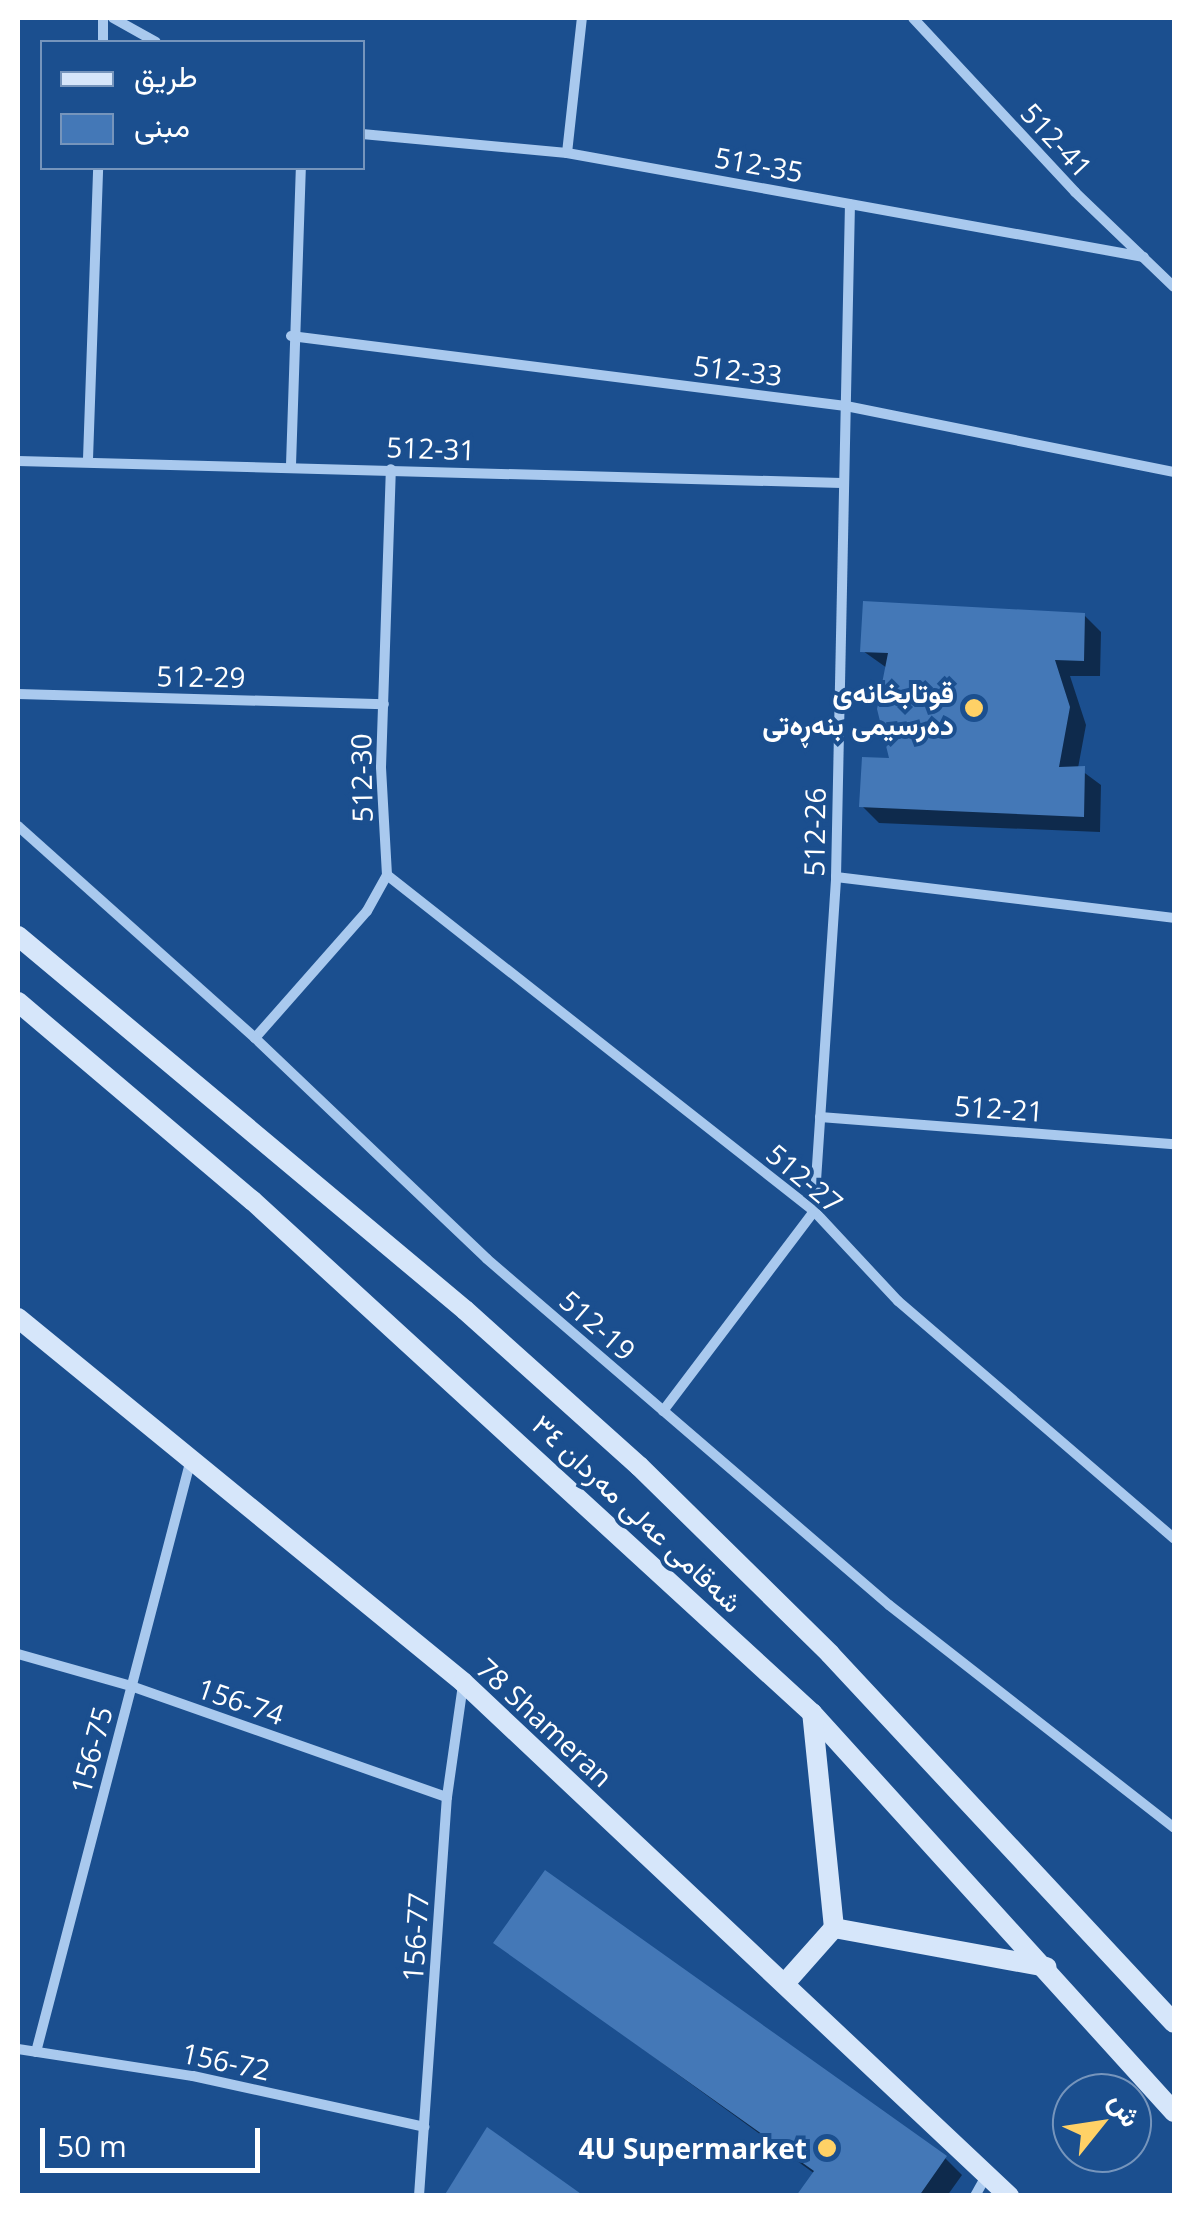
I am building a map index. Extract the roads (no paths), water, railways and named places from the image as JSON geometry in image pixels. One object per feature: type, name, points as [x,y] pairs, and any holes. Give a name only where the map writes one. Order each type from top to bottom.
[{"type":"main road","name":"شەقامی عەلی مەردان ٣٤","points":[[18,936],[466,1310],[640,1466],[830,1654],[1174,2023]]},
{"type":"main road","name":"شەقامی عەلی مەردان ٣٤","points":[[18,1002],[252,1201],[812,1713],[1174,2112]]},
{"type":"main road","name":"78 Shameran","points":[[18,1318],[463,1682],[786,1982],[1008,2196]]},
{"type":"main road","points":[[786,1982],[834,1928],[812,1713]]},
{"type":"main road","points":[[834,1928],[1046,1967]]},
{"type":"street","points":[[113,18],[152,40]]},
{"type":"street","points":[[567,153],[582,18]]},
{"type":"street","name":"512-41","points":[[913,18],[1174,287]]},
{"type":"street","name":"512-35","points":[[365,134],[567,153],[1144,257]]},
{"type":"street","points":[[88,459],[98,170]]},
{"type":"street","points":[[292,465],[292,336],[302,170]]},
{"type":"street","name":"512-26","points":[[814,1211],[836,876],[850,204]]},
{"type":"street","name":"512-33","points":[[292,336],[846,406],[1174,472]]},
{"type":"street","name":"512-31","points":[[18,461],[88,459],[842,482]]},
{"type":"street","name":"512-30","points":[[387,875],[384,704],[391,469]]},
{"type":"street","name":"512-29","points":[[18,694],[384,704]]},
{"type":"street","name":"512-19","points":[[18,826],[255,1038],[486,1259],[889,1605],[1174,1828]]},
{"type":"street","points":[[255,1038],[367,911],[387,875]]},
{"type":"street","name":"512-27","points":[[387,875],[814,1211],[898,1301],[1174,1538]]},
{"type":"street","points":[[836,876],[1174,918]]},
{"type":"street","name":"512-21","points":[[820,1118],[1174,1144]]},
{"type":"street","points":[[664,1411],[814,1211]]},
{"type":"street","name":"156-75","points":[[36,2052],[190,1460]]},
{"type":"street","name":"156-74","points":[[18,1654],[131,1686],[447,1797]]},
{"type":"street","name":"156-77","points":[[420,2196],[447,1797],[463,1682]]},
{"type":"street","name":"156-72","points":[[18,2049],[193,2076],[424,2127]]},
{"type":"street","points":[[975,2196],[987,2175]]},
{"type":"place","name":"قوتابخانەی دەرسیمی بنەڕەتی","points":[[974,708]]},
{"type":"place","name":"4U Supermarket","points":[[827,2148]]}]
